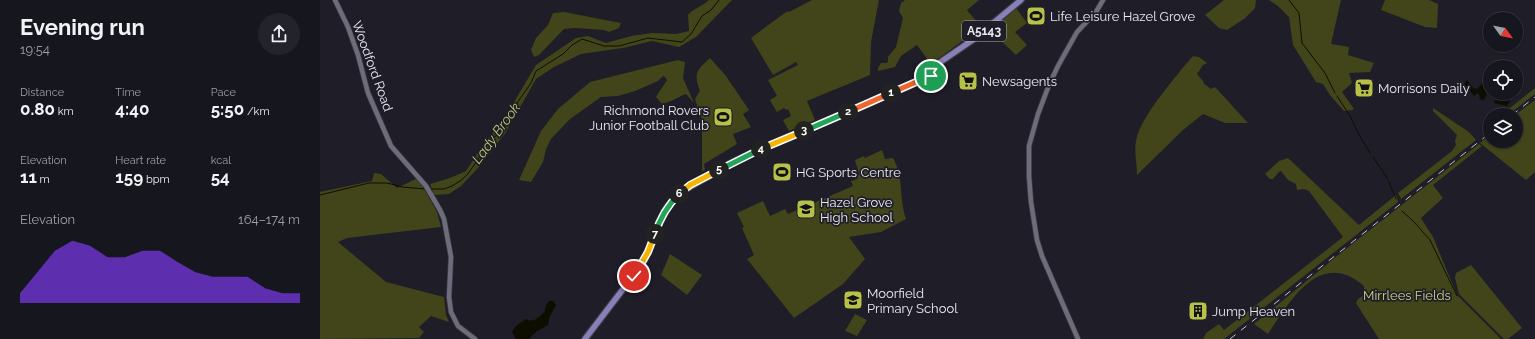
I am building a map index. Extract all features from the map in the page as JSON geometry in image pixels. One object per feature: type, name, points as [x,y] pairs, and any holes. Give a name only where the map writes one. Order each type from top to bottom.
[{"type":"main road","name":"A5143","points":[[585,339],[643,263],[667,207],[690,185],[762,148],[923,79],[925,74],[930,75],[939,64],[974,39],[1021,0]]},
{"type":"street","name":"Woodford Road","points":[[335,0],[348,27],[358,55],[368,93],[391,146],[426,186],[444,219],[450,257],[449,297],[451,312],[458,326],[475,339]]},
{"type":"street","points":[[1078,339],[1042,256],[1037,240],[1030,196],[1029,146],[1038,114],[1055,70],[1077,32],[1096,12],[1102,0]]},
{"type":"green space","points":[[709,0],[732,0],[696,37],[679,47],[652,41],[623,48],[581,54],[554,67],[536,79],[506,132],[479,167],[461,186],[449,194],[434,195],[430,184],[466,171],[481,148],[504,119],[536,65],[576,38],[588,36],[606,43],[631,36],[652,33],[676,34],[689,31],[688,15]]},
{"type":"green space","points":[[812,0],[879,0],[871,42],[870,75],[807,101],[815,120],[789,131],[783,120],[791,116],[788,109],[786,110],[784,108],[777,112],[770,100],[777,96],[768,80],[798,65],[796,62],[773,75],[751,38],[786,12]]},
{"type":"green space","points":[[905,0],[979,0],[967,10],[981,27],[931,64],[917,45],[901,56],[895,67],[878,71],[881,63],[888,62],[888,57],[896,47],[903,18],[899,11],[901,3]]},
{"type":"green space","points":[[1224,0],[1256,0],[1255,8],[1244,19],[1227,30],[1219,28],[1205,15]]},
{"type":"green space","points":[[1269,0],[1341,0],[1331,44],[1349,47],[1348,55],[1374,63],[1370,72],[1349,73],[1352,83],[1342,92],[1354,109],[1344,111],[1330,95],[1323,84],[1316,82],[1293,45],[1289,17],[1278,6]]},
{"type":"green space","points":[[1385,0],[1429,0],[1438,4],[1437,28],[1425,27],[1381,10]]},
{"type":"green space","points":[[1016,8],[1027,23],[1015,32],[1027,45],[1016,55],[997,37],[996,26]]},
{"type":"green space","points":[[564,12],[621,23],[619,28],[609,32],[604,30],[575,28],[564,29],[539,55],[534,57],[531,50],[536,38],[548,25],[553,13]]},
{"type":"green space","points":[[1193,56],[1199,57],[1207,63],[1203,65],[1197,74],[1204,82],[1203,83],[1211,89],[1215,87],[1248,123],[1225,123],[1203,114],[1183,130],[1137,175],[1135,145],[1144,120],[1160,97]]},
{"type":"green space","name":"Richmond Rovers Junior Football Club","points":[[710,58],[726,76],[749,110],[743,114],[751,127],[733,134],[737,144],[704,164],[705,170],[702,171],[702,120],[695,99],[700,91],[697,80],[699,69]]},
{"type":"green space","points":[[678,60],[685,62],[683,78],[694,103],[686,94],[662,104],[656,97],[667,80],[663,76],[658,81],[635,91],[618,96],[601,97],[570,119],[551,139],[546,149],[543,162],[531,182],[519,180],[541,131],[558,109],[590,82]]},
{"type":"green space","points":[[1535,88],[1535,94],[1517,108],[1510,108],[1520,100],[1523,100],[1523,98]]},
{"type":"green space","points":[[1535,100],[1535,172],[1526,180],[1486,148],[1523,148],[1523,109]]},
{"type":"green space","points":[[1433,108],[1469,132],[1476,140],[1401,199],[1398,193],[1452,151],[1456,145],[1455,141],[1457,135],[1433,111]]},
{"type":"green space","name":"Mirrlees Fields","points":[[1479,144],[1482,146],[1433,185],[1443,198],[1421,218],[1433,237],[1457,295],[1501,339],[1379,339],[1356,303],[1358,299],[1364,295],[1364,286],[1348,276],[1334,273],[1320,276],[1308,283],[1296,294],[1268,334],[1254,324],[1337,256]]},
{"type":"green space","points":[[882,150],[885,159],[893,158],[899,173],[906,219],[881,232],[849,237],[865,259],[843,284],[794,318],[747,259],[754,255],[742,228],[744,227],[737,213],[763,201],[770,216],[785,209],[788,214],[853,186],[851,181],[857,179],[859,174],[855,160],[864,156],[865,158]]},
{"type":"green space","points":[[1288,158],[1359,225],[1396,195],[1398,202],[1224,339],[1203,339],[1206,333],[1219,324],[1224,330],[1343,237],[1309,191],[1304,189],[1297,190],[1296,184],[1288,180],[1281,171],[1273,179],[1270,179],[1265,174],[1279,161]]},
{"type":"green space","points":[[374,173],[381,174],[397,188],[418,178],[437,212],[441,227],[347,238],[338,242],[386,282],[444,297],[446,315],[449,322],[431,316],[419,327],[424,332],[419,338],[320,339],[320,192],[372,181]]},
{"type":"green space","points":[[670,254],[702,275],[687,295],[661,275]]},
{"type":"green space","points":[[1471,265],[1522,328],[1508,339],[1504,339],[1459,294],[1455,278],[1456,273]]},
{"type":"green space","points":[[855,314],[867,320],[857,336],[845,331]]},
{"type":"shaded area","points":[[1467,80],[1473,88],[1477,89],[1483,83],[1483,100],[1479,99],[1480,97],[1478,93],[1474,96],[1464,84]]},
{"type":"shaded area","points":[[1495,100],[1510,100],[1507,106],[1494,103]]},
{"type":"shaded area","points":[[549,301],[553,301],[556,305],[550,316],[548,325],[537,331],[529,339],[516,339],[512,332],[516,326],[526,319],[532,321],[539,317],[545,311],[546,305]]},
{"type":"waterway","name":"Lady Brook","points":[[431,189],[444,189],[452,186],[467,175],[485,146],[508,122],[517,103],[531,83],[536,71],[563,54],[572,45],[582,39],[604,46],[619,46],[648,38],[682,42],[691,34],[702,16],[711,10],[719,0]]},
{"type":"waterway","points":[[1289,0],[1299,13],[1302,43],[1325,73],[1335,93]]},
{"type":"waterway","points":[[1337,96],[1350,116],[1370,153]]},
{"type":"waterway","points":[[1373,157],[1388,179]]},
{"type":"waterway","points":[[1389,182],[1396,199]]},
{"type":"waterway","points":[[320,195],[369,183],[387,183],[402,187],[425,189]]},
{"type":"waterway","points":[[1402,211],[1430,240],[1457,296]]},
{"type":"railway","points":[[1521,108],[1535,97]]},
{"type":"railway","points":[[1230,339],[1483,139]]},
{"type":"place","name":"Life Leisure Hazel Grove","points":[[1036,16]]},
{"type":"place","name":"Newsagents","points":[[968,81]]},
{"type":"place","name":"Morrisons Daily","points":[[1364,88]]},
{"type":"place","name":"Richmond Rovers Junior Football Club","points":[[723,117]]},
{"type":"place","name":"HG Sports Centre","points":[[782,172]]},
{"type":"place","name":"Hazel Grove High School","points":[[806,209]]},
{"type":"place","name":"Moorfield Primary School","points":[[853,300]]},
{"type":"place","name":"Jump Heaven","points":[[1198,311]]},
{"type":"route","points":[[634,276],[643,263],[657,226],[667,207],[690,185],[762,148],[923,79],[925,74],[931,76]]}]
